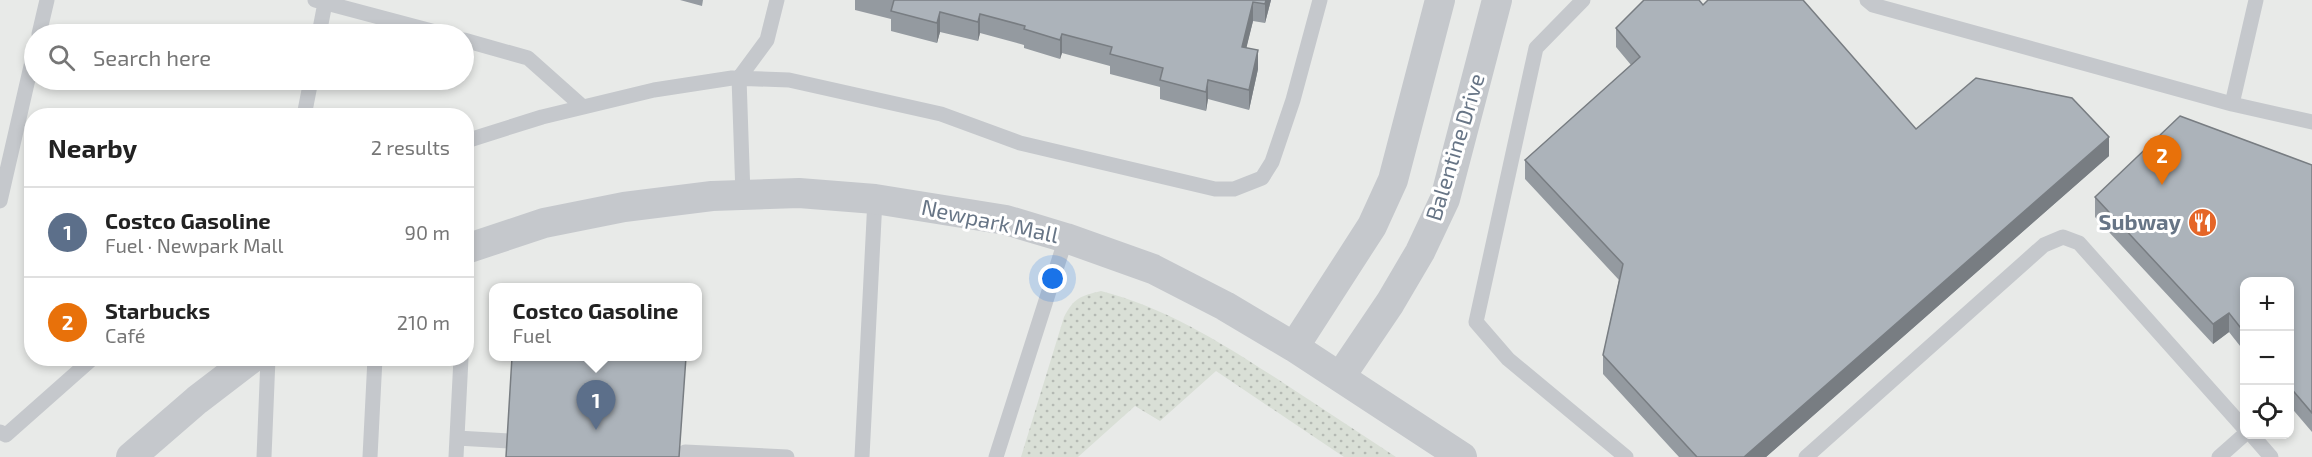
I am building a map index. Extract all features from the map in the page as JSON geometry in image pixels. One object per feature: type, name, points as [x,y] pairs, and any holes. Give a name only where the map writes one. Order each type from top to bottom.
[{"type":"street","points":[[1294,347],[1372,226],[1393,180],[1440,0]]},
{"type":"street","name":"Balentine Drive","points":[[1340,377],[1390,303],[1420,252],[1444,199],[1497,0]]},
{"type":"street","name":"Newpark Mall","points":[[474,247],[544,222],[635,206],[712,196],[799,193],[875,199],[1006,220],[1066,238],[1153,269],[1225,306],[1294,347],[1462,457]]},
{"type":"street","points":[[131,457],[160,444],[197,400],[242,366]]},
{"type":"lane","points":[[41,24],[47,0]]},
{"type":"lane","points":[[743,195],[739,78],[767,40],[777,0]]},
{"type":"lane","points":[[474,138],[542,117],[654,90],[739,78],[789,80],[941,114],[1020,143],[1215,189],[1234,189],[1262,178],[1272,162],[1293,100],[1320,0]]},
{"type":"lane","points":[[1583,0],[1536,48],[1476,321],[1508,359],[1626,457]]},
{"type":"lane","points":[[1867,0],[1874,5],[1895,5],[2232,104],[2312,122]]},
{"type":"lane","points":[[2232,104],[2256,0]]},
{"type":"lane","points":[[319,24],[320,1],[406,24]]},
{"type":"lane","points":[[474,43],[528,58],[584,106]]},
{"type":"lane","points":[[0,201],[26,90]]},
{"type":"lane","points":[[306,108],[309,90]]},
{"type":"lane","points":[[862,457],[875,199]]},
{"type":"lane","points":[[1806,457],[2044,245],[2063,237],[2079,243],[2240,424]]},
{"type":"lane","points":[[996,457],[1066,238]]},
{"type":"lane","points":[[0,432],[6,435],[84,366]]},
{"type":"lane","points":[[264,457],[268,366]]},
{"type":"lane","points":[[370,457],[375,366]]},
{"type":"lane","points":[[456,457],[461,366]]},
{"type":"lane","points":[[457,438],[509,441]]},
{"type":"lane","points":[[2219,457],[2240,439]]},
{"type":"lane","points":[[2255,439],[2271,457]]},
{"type":"lane","points":[[685,452],[788,457]]},
{"type":"shaded area","points":[[0,0],[2312,0],[2312,457],[0,457]]},
{"type":"shaded area","points":[[1101,291],[1126,298],[1197,330],[1396,457],[1344,457],[1216,371],[1160,421],[1135,406],[1078,457],[1021,457],[1064,317],[1078,299]]},
{"type":"building","points":[[894,0],[1266,0],[1265,4],[1253,2],[1242,47],[1258,50],[1249,90],[1208,80],[1206,92],[1160,80],[1163,68],[1110,54],[1112,47],[1062,34],[1060,40],[1024,29],[1025,26],[980,14],[978,22],[940,12],[937,23],[891,11]]},
{"type":"building","points":[[1644,0],[1699,0],[1703,5],[1708,0],[1803,0],[1916,129],[1976,78],[2072,98],[2109,137],[1744,457],[1697,457],[1603,355],[1623,264],[1525,160],[1640,57],[1616,28]]},
{"type":"building","points":[[2180,116],[2312,165],[2312,413],[2294,392],[2294,277],[2240,277],[2240,327],[2229,313],[2213,324],[2095,197]]},
{"type":"building","points":[[512,361],[686,361],[679,457],[506,457]]},
{"type":"place","name":"Starbucks","points":[[2162,185]]},
{"type":"place","name":"Subway","points":[[2202,222]]},
{"type":"place","name":"Costco Gasoline","points":[[596,430]]}]
